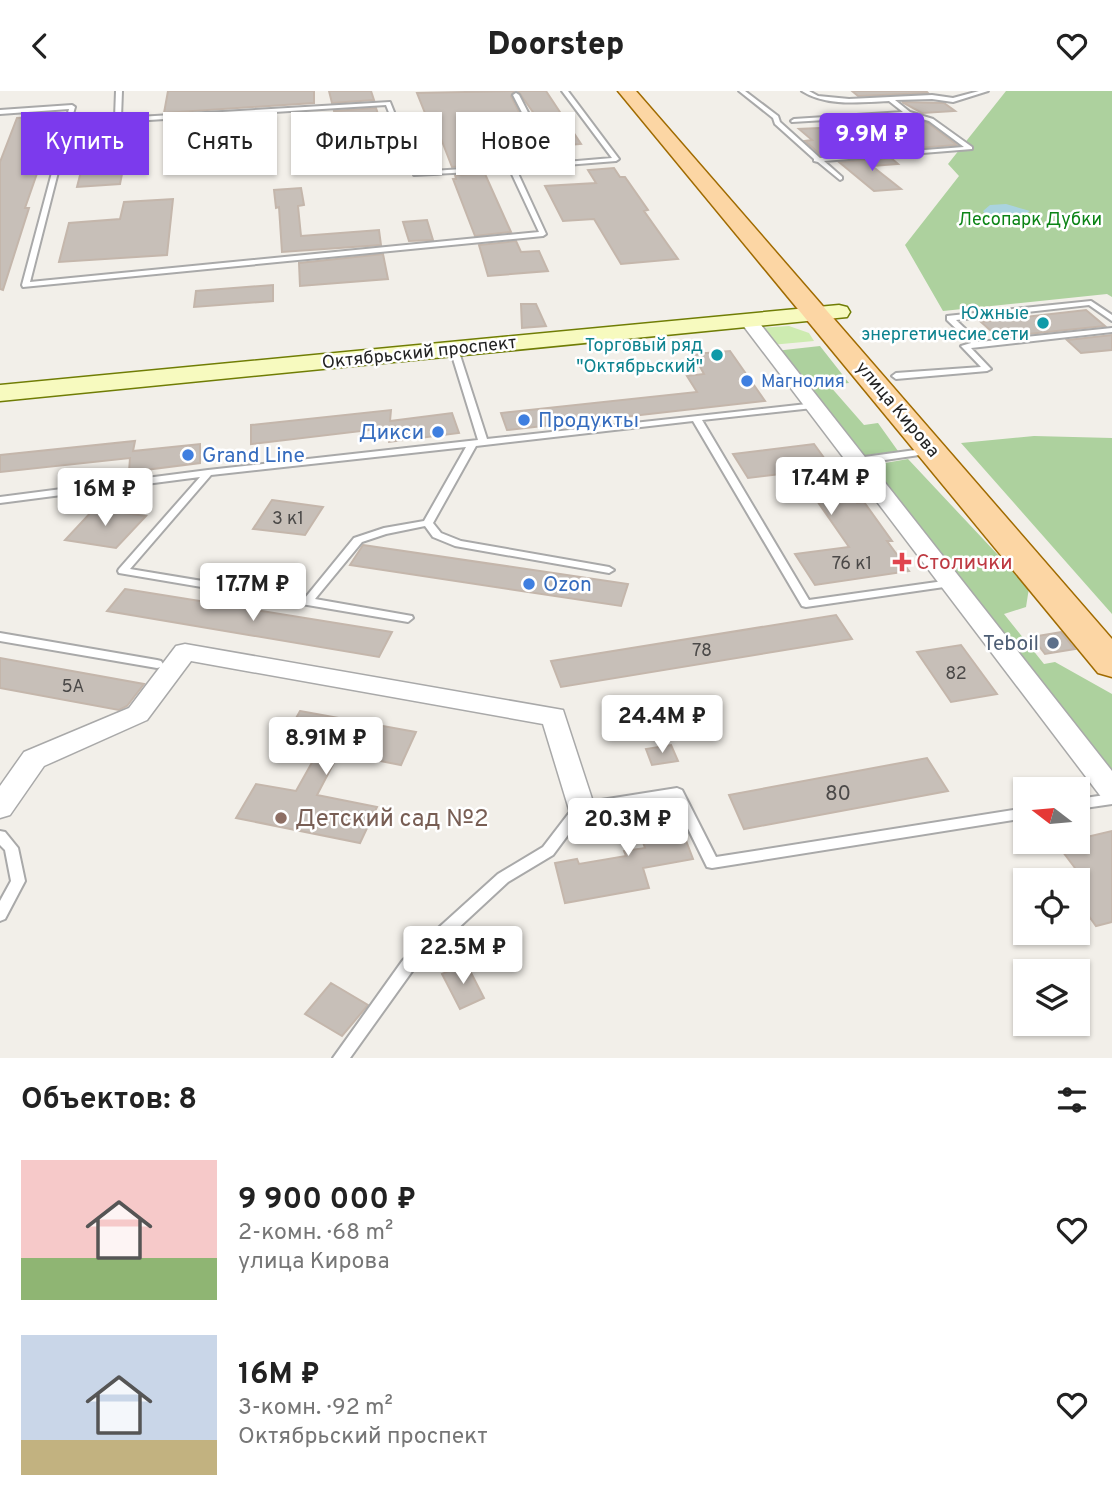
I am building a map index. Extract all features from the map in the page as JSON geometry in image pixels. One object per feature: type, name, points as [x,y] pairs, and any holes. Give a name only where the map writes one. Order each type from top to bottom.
[{"type":"main road","name":"улица Кирова","points":[[627,91],[828,313],[896,376],[1105,651]]},
{"type":"main road","name":"улица Кирова","points":[[643,91],[828,313],[933,451],[1105,651]]},
{"type":"main road","name":"Октябрьский проспект","points":[[0,393],[828,313]]},
{"type":"street","points":[[748,320],[1112,791]]},
{"type":"street","points":[[0,807],[34,759],[138,714],[165,666],[185,652],[554,717],[581,808]]},
{"type":"lane","points":[[118,112],[119,91]]},
{"type":"lane","points":[[565,91],[616,159],[575,163]]},
{"type":"lane","points":[[742,91],[776,117],[777,123],[816,160],[840,178]]},
{"type":"lane","points":[[805,91],[835,100],[932,97],[953,100],[985,91]]},
{"type":"lane","points":[[516,95],[525,112]]},
{"type":"lane","points":[[816,160],[970,148],[931,120],[908,113],[891,100]]},
{"type":"lane","points":[[149,118],[388,103],[416,174],[456,171]]},
{"type":"lane","points":[[0,112],[72,107],[71,112]]},
{"type":"lane","points":[[794,121],[908,113]]},
{"type":"lane","points":[[55,175],[26,285],[543,234],[515,175]]},
{"type":"lane","points":[[978,345],[950,318],[1091,303],[1112,319]]},
{"type":"lane","points":[[896,376],[987,369],[965,346],[1112,330]]},
{"type":"lane","points":[[454,349],[484,443]]},
{"type":"lane","points":[[0,500],[208,473],[813,405]]},
{"type":"lane","points":[[696,418],[806,604],[951,583]]},
{"type":"lane","points":[[428,523],[472,444]]},
{"type":"lane","points":[[857,461],[933,451]]},
{"type":"lane","points":[[208,473],[123,571],[408,618]]},
{"type":"lane","points":[[428,523],[437,535],[460,544],[609,569]]},
{"type":"lane","points":[[309,601],[358,540],[384,531],[428,523]]},
{"type":"lane","points":[[1046,585],[1054,615],[1061,624]]},
{"type":"lane","points":[[0,637],[165,666]]},
{"type":"lane","points":[[1105,651],[1112,671]]},
{"type":"lane","points":[[341,1058],[408,965],[503,878],[548,851],[581,808],[677,793],[712,863],[1013,815]]},
{"type":"lane","points":[[1090,802],[1112,799]]},
{"type":"lane","points":[[0,836],[11,848],[18,881],[0,915]]},
{"type":"green space","name":"Лесопарк Дубки","points":[[1006,91],[1112,91],[1112,297],[1107,294],[943,311],[905,245],[959,176],[948,164]]},
{"type":"green space","points":[[789,326],[809,333],[814,341],[771,345],[758,328]]},
{"type":"green space","points":[[820,346],[849,383],[829,385],[864,425],[878,423],[898,451],[860,456],[775,351]]},
{"type":"green space","points":[[1034,436],[1112,438],[1112,614],[961,443]]},
{"type":"green space","points":[[908,459],[1029,588],[1026,607],[1004,614],[1044,664],[1055,662],[1112,694],[1112,780],[868,466]]},
{"type":"water","points":[[1006,204],[1030,211],[1027,213],[1036,219],[1015,223],[1000,222],[993,220],[983,211],[990,205]]},
{"type":"building","points":[[168,91],[314,91],[314,103],[164,112]]},
{"type":"building","points":[[329,91],[371,91],[374,100],[332,103]]},
{"type":"building","points":[[514,91],[511,96],[519,112],[456,112],[456,167],[452,167],[442,141],[442,112],[425,112],[417,93]]},
{"type":"building","points":[[518,91],[546,91],[560,112],[533,112]]},
{"type":"building","points":[[852,91],[926,91],[928,93],[858,96]]},
{"type":"building","points":[[902,102],[944,103],[955,111],[922,113]]},
{"type":"building","points":[[376,108],[377,112],[334,112]]},
{"type":"building","points":[[17,118],[21,118],[21,175],[36,175],[3,290],[0,289],[0,162]]},
{"type":"building","points":[[908,118],[928,123],[957,145],[821,155],[805,141],[812,140],[799,129],[892,125],[885,119]]},
{"type":"building","points":[[891,158],[898,164],[872,166],[901,189],[874,191],[839,162]]},
{"type":"building","points":[[614,168],[620,177],[625,177],[648,210],[644,211],[678,259],[621,264],[594,219],[563,221],[545,186],[596,183],[588,170]]},
{"type":"building","points":[[80,175],[122,175],[120,184],[77,187]]},
{"type":"building","points":[[455,175],[485,175],[511,232],[475,236],[453,179],[456,179]]},
{"type":"building","points":[[301,188],[304,205],[298,206],[301,236],[379,230],[381,245],[282,252],[279,207],[276,208],[274,190]]},
{"type":"building","points":[[173,199],[167,255],[59,262],[69,223],[120,219],[124,202]]},
{"type":"building","points":[[427,220],[433,240],[409,241],[403,222]]},
{"type":"building","points":[[516,241],[521,252],[539,251],[548,271],[488,276],[479,245]]},
{"type":"building","points":[[383,254],[388,279],[300,286],[299,263]]},
{"type":"building","points":[[273,285],[273,301],[194,307],[196,291]]},
{"type":"building","points":[[521,304],[536,304],[546,326],[522,328]]},
{"type":"building","name":"Южные энергетичесие сети","points":[[1086,310],[1105,326],[998,337],[981,322]]},
{"type":"building","points":[[1112,335],[1112,350],[1081,353],[1067,340]]},
{"type":"building","points":[[730,351],[765,401],[507,430],[501,413],[697,392],[687,376],[704,374],[693,354]]},
{"type":"building","points":[[391,410],[390,421],[452,413],[459,433],[389,442],[386,428],[251,444],[251,425]]},
{"type":"building","points":[[135,441],[133,451],[200,444],[200,463],[129,472],[130,458],[0,472],[0,455]]},
{"type":"building","points":[[814,444],[857,503],[864,502],[892,541],[887,541],[909,571],[815,585],[795,554],[849,547],[797,472],[748,478],[733,454]]},
{"type":"building","points":[[272,500],[323,507],[305,535],[253,529]]},
{"type":"building","points":[[94,509],[146,516],[116,548],[65,540]]},
{"type":"building","points":[[363,545],[628,584],[621,606],[350,565]]},
{"type":"building","points":[[125,589],[392,632],[379,657],[107,611]]},
{"type":"building","points":[[836,615],[852,639],[561,687],[551,661]]},
{"type":"building","points":[[1061,632],[1075,649],[1045,654],[1032,637]]},
{"type":"building","points":[[961,645],[997,694],[951,702],[917,652]]},
{"type":"building","points":[[0,658],[144,684],[127,706],[119,710],[0,688]]},
{"type":"building","points":[[300,711],[416,732],[401,765],[339,753],[317,795],[377,807],[360,843],[236,818],[256,784],[296,791],[319,750],[282,743]]},
{"type":"building","points":[[671,745],[678,761],[652,765],[646,749]]},
{"type":"building","points":[[927,758],[948,791],[744,829],[729,795]]},
{"type":"building","points":[[671,801],[693,859],[643,868],[649,888],[565,903],[555,863],[577,859],[579,864],[626,856],[624,851],[645,848],[631,807]]},
{"type":"building","points":[[1112,831],[1112,922],[1096,926],[1090,918],[1090,868],[1075,868],[1064,854],[1090,854],[1090,836]]},
{"type":"building","points":[[466,963],[484,998],[460,1009],[442,974]]},
{"type":"building","points":[[331,983],[368,1005],[342,1036],[305,1014]]},
{"type":"place","name":"Южные энергетичесие сети","points":[[1043,323]]},
{"type":"place","name":"Торговый ряд \"Октябрьский\"","points":[[717,355]]},
{"type":"place","name":"Магнолия","points":[[747,381]]},
{"type":"place","name":"Продукты","points":[[524,420]]},
{"type":"place","name":"Дикси","points":[[438,432]]},
{"type":"place","name":"Grand Line","points":[[188,455]]},
{"type":"place","name":"Столички","points":[[902,562]]},
{"type":"place","name":"Ozon","points":[[529,584]]},
{"type":"place","name":"Teboil","points":[[1053,643]]},
{"type":"place","name":"Детский сад №2","points":[[281,818]]}]
